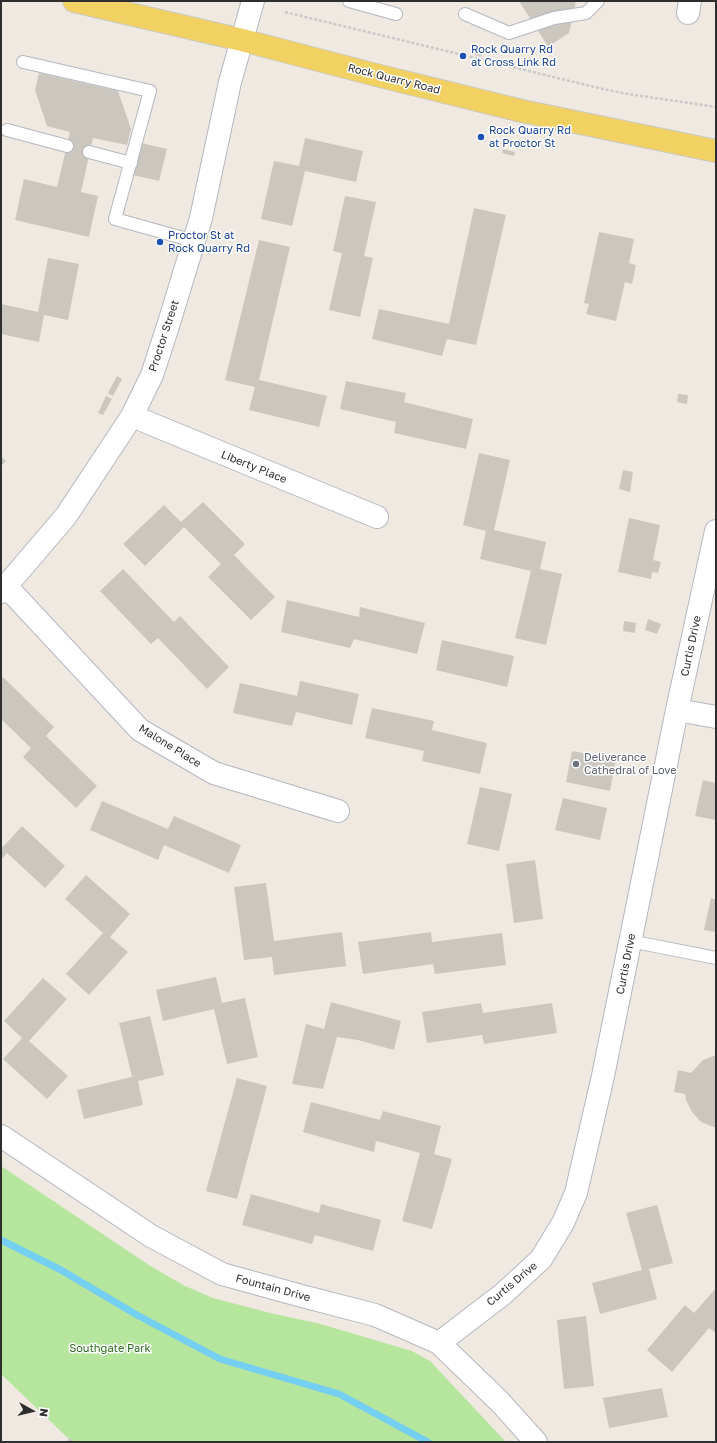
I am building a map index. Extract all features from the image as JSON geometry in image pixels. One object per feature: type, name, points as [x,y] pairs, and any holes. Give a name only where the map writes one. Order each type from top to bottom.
[{"type":"main road","name":"Rock Quarry Road","points":[[86,2],[522,111],[716,151]]},
{"type":"street","name":"Proctor Street","points":[[4,589],[66,516],[132,416],[152,375],[201,218],[230,82],[253,1]]},
{"type":"street","name":"Liberty Place","points":[[132,416],[377,517]]},
{"type":"street","name":"Curtis Drive","points":[[439,1343],[503,1294],[541,1259],[563,1223],[576,1193],[603,1076],[677,710],[716,531]]},
{"type":"street","name":"Malone Place","points":[[4,589],[140,730],[214,773],[338,811]]},
{"type":"street","points":[[677,710],[716,718]]},
{"type":"street","name":"Fountain Drive","points":[[1,1136],[151,1236],[222,1274],[298,1296],[375,1315],[439,1343],[500,1402],[536,1442]]},
{"type":"lane","points":[[350,1],[396,14]]},
{"type":"lane","points":[[465,14],[509,33],[554,18],[586,13],[598,1]]},
{"type":"lane","points":[[22,62],[150,91],[115,219],[194,241]]},
{"type":"lane","points":[[7,130],[67,146]]},
{"type":"lane","points":[[89,152],[131,163]]},
{"type":"lane","points":[[630,941],[716,958]]},
{"type":"path","points":[[285,12],[622,94],[716,107]]},
{"type":"green space","name":"Southgate Park","points":[[1,1166],[152,1267],[185,1286],[213,1298],[274,1314],[317,1323],[412,1351],[430,1361],[506,1442],[72,1442],[1,1374]]},
{"type":"building","points":[[519,1],[576,1],[569,33],[549,46],[547,45]]},
{"type":"building","points":[[472,50],[482,52],[481,57],[471,54]]},
{"type":"building","points":[[39,73],[118,91],[131,129],[127,145],[93,138],[81,192],[98,196],[89,237],[15,220],[24,179],[57,187],[70,132],[47,126],[35,90]]},
{"type":"building","points":[[305,138],[363,151],[356,182],[305,171],[292,226],[261,219],[274,161],[299,166]]},
{"type":"building","points":[[141,143],[167,149],[159,181],[133,175]]},
{"type":"building","points":[[503,149],[515,152],[514,156],[502,153]]},
{"type":"building","points":[[345,196],[376,202],[364,256],[373,258],[360,317],[329,310],[342,253],[333,251]]},
{"type":"building","points":[[474,208],[506,215],[476,345],[447,339],[442,356],[372,339],[379,309],[449,324]]},
{"type":"building","points":[[599,232],[634,239],[629,263],[636,265],[632,284],[625,282],[616,321],[586,314],[589,304],[584,303]]},
{"type":"building","points":[[259,240],[290,247],[259,380],[327,396],[319,427],[249,410],[255,387],[225,380]]},
{"type":"building","points":[[48,258],[79,264],[68,320],[44,315],[39,342],[1,334],[1,304],[38,312]]},
{"type":"building","points":[[117,376],[122,379],[113,396],[108,393]]},
{"type":"building","points":[[346,381],[406,393],[404,402],[473,419],[466,449],[394,433],[396,422],[340,409]]},
{"type":"building","points":[[678,394],[688,395],[687,404],[677,402]]},
{"type":"building","points":[[106,396],[112,399],[103,415],[98,413]]},
{"type":"building","points":[[479,453],[510,460],[494,530],[546,542],[540,569],[562,574],[546,645],[515,638],[531,571],[480,559],[486,531],[463,525]]},
{"type":"building","points":[[1,456],[6,461],[1,466]]},
{"type":"building","points":[[623,470],[633,472],[630,492],[619,489]]},
{"type":"building","points":[[203,502],[245,544],[234,555],[275,597],[251,620],[208,577],[221,564],[184,527],[145,566],[123,544],[164,505],[181,522]]},
{"type":"building","points":[[629,518],[660,525],[653,560],[661,562],[658,573],[652,572],[651,579],[618,572]]},
{"type":"building","points":[[123,569],[174,622],[180,616],[229,667],[207,689],[158,638],[151,644],[100,591]]},
{"type":"building","points":[[287,600],[359,617],[360,607],[425,623],[417,654],[354,639],[350,648],[281,632]]},
{"type":"building","points":[[648,619],[661,624],[657,634],[645,630]]},
{"type":"building","points":[[624,621],[636,623],[635,633],[623,631]]},
{"type":"building","points":[[442,640],[514,656],[507,687],[436,670]]},
{"type":"building","points":[[3,677],[54,727],[46,736],[97,786],[76,808],[23,757],[31,748],[1,719],[1,680]]},
{"type":"building","points":[[300,681],[359,694],[352,725],[296,712],[292,726],[233,713],[240,683],[297,696]]},
{"type":"building","points":[[372,708],[434,721],[432,730],[487,743],[480,774],[422,761],[424,751],[365,738]]},
{"type":"building","points":[[572,751],[616,759],[610,791],[566,782]]},
{"type":"building","points":[[703,780],[716,783],[716,820],[695,816]]},
{"type":"building","points":[[480,787],[512,794],[499,851],[467,844]]},
{"type":"building","points":[[563,798],[607,808],[600,840],[555,830]]},
{"type":"building","points":[[102,801],[168,829],[174,816],[241,845],[229,873],[164,845],[158,860],[90,830]]},
{"type":"building","points":[[22,826],[65,866],[45,888],[7,853],[1,860],[1,845],[3,847]]},
{"type":"building","points":[[535,860],[543,919],[514,923],[506,864]]},
{"type":"building","points":[[86,875],[130,914],[110,937],[128,952],[89,995],[66,974],[103,933],[65,899]]},
{"type":"building","points":[[266,883],[274,941],[342,932],[346,966],[274,975],[272,957],[244,960],[234,887]]},
{"type":"building","points":[[711,898],[716,900],[716,932],[704,930]]},
{"type":"building","points":[[431,932],[432,942],[502,933],[506,965],[435,974],[433,964],[363,974],[358,942]]},
{"type":"building","points":[[216,977],[222,1003],[245,998],[258,1057],[227,1064],[214,1009],[163,1021],[156,990]]},
{"type":"building","points":[[43,978],[67,999],[29,1041],[68,1076],[47,1099],[3,1059],[22,1038],[4,1021]]},
{"type":"building","points":[[331,1002],[401,1021],[394,1050],[358,1040],[337,1037],[323,1089],[292,1084],[306,1024],[324,1029]]},
{"type":"building","points":[[481,1003],[483,1013],[552,1003],[557,1033],[484,1044],[482,1035],[427,1043],[422,1012]]},
{"type":"building","points":[[150,1016],[164,1075],[138,1081],[143,1105],[84,1119],[77,1090],[132,1077],[119,1023]]},
{"type":"building","points":[[716,1055],[716,1128],[701,1122],[692,1112],[686,1100],[685,1094],[674,1092],[678,1070],[691,1073],[703,1060]]},
{"type":"building","points":[[237,1078],[267,1086],[237,1199],[206,1191]]},
{"type":"building","points":[[311,1102],[380,1120],[383,1111],[441,1126],[434,1154],[452,1159],[432,1229],[402,1221],[420,1153],[376,1141],[374,1152],[303,1132]]},
{"type":"building","points":[[251,1194],[319,1213],[321,1204],[381,1220],[373,1251],[315,1235],[312,1244],[242,1225]]},
{"type":"building","points":[[657,1205],[673,1263],[649,1269],[657,1299],[600,1314],[592,1283],[642,1270],[626,1213]]},
{"type":"building","points":[[716,1288],[716,1333],[709,1328],[672,1372],[647,1350],[685,1305],[694,1313]]},
{"type":"building","points":[[586,1316],[594,1386],[564,1389],[557,1320]]},
{"type":"building","points":[[662,1388],[668,1417],[609,1428],[603,1398]]},
{"type":"building","points":[[70,1438],[74,1442],[66,1442]]},
{"type":"waterway","points":[[1,1240],[61,1270],[137,1315],[220,1359],[339,1394],[428,1442]]},
{"type":"place","name":"Rock Quarry Rd at Cross Link Rd","points":[[463,56]]},
{"type":"place","name":"Rock Quarry Rd at Proctor St","points":[[481,137]]},
{"type":"place","name":"Proctor St at Rock Quarry Rd","points":[[160,242]]},
{"type":"place","name":"Deliverance Cathedral of Love","points":[[576,764]]}]
